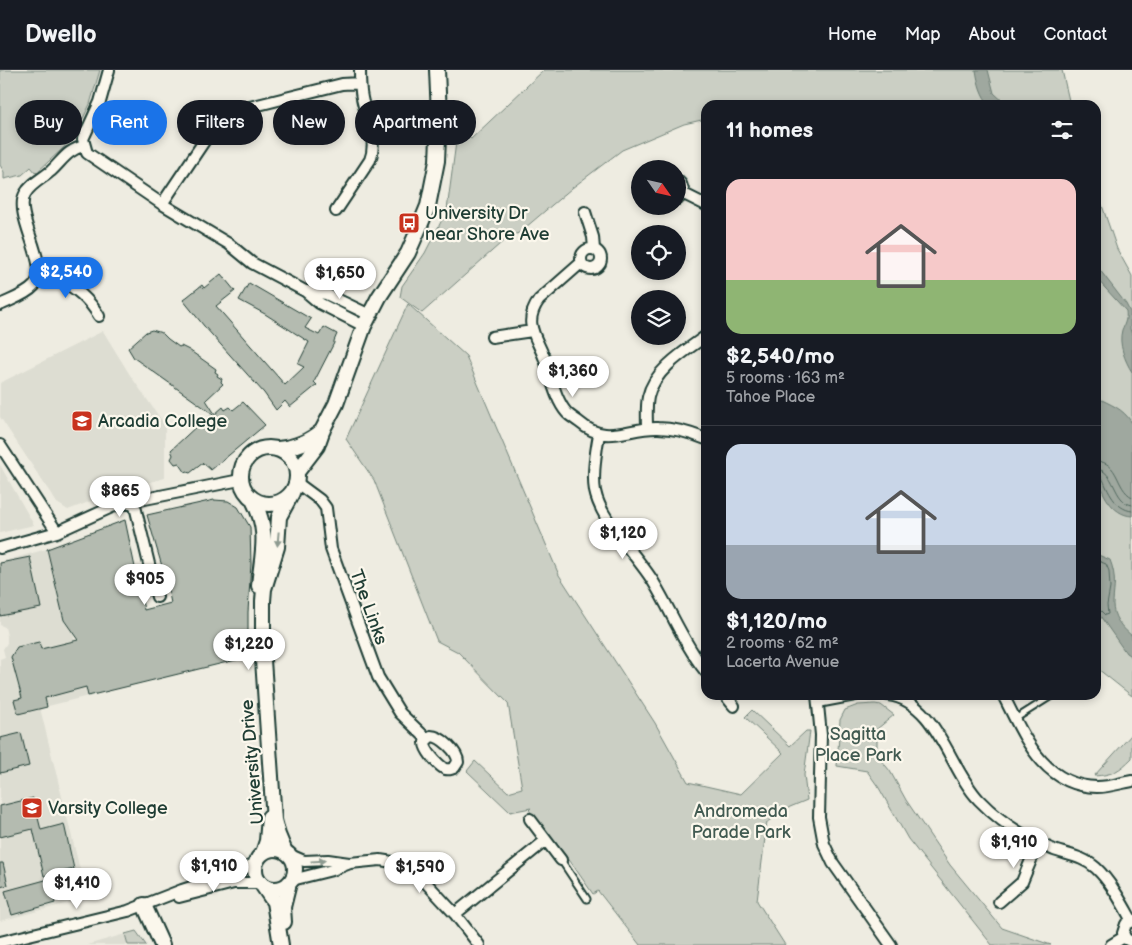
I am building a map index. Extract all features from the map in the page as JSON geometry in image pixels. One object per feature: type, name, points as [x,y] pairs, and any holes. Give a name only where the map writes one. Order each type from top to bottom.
[{"type":"street","points":[[109,70],[100,102],[83,139],[87,153],[162,204],[229,244],[252,263],[305,291],[326,294],[367,321]]},
{"type":"street","points":[[336,210],[374,152],[360,83],[360,70]]},
{"type":"street","name":"University Drive","points":[[287,853],[278,835],[274,820],[261,629],[264,589],[277,547],[279,517],[295,483],[317,446],[323,429],[336,404],[367,321],[408,253],[428,206],[437,161],[439,115],[437,70]]},
{"type":"street","points":[[162,204],[219,120],[226,113],[342,84],[360,83]]},
{"type":"street","points":[[0,305],[33,287],[39,276],[37,260],[23,208],[22,200],[24,195],[70,150],[84,146]]},
{"type":"street","points":[[686,197],[701,202]]},
{"type":"street","points":[[581,263],[589,269],[598,266],[600,256],[594,249],[593,237],[585,212]]},
{"type":"street","points":[[594,249],[587,250],[582,254],[581,263],[534,306],[531,321],[532,331],[559,400],[567,412],[584,427],[599,434],[616,434],[647,428],[675,430],[701,438]]},
{"type":"street","points":[[39,276],[53,278],[65,283],[87,300],[99,316]]},
{"type":"street","points":[[492,337],[532,331]]},
{"type":"street","points":[[647,428],[648,397],[659,375],[701,340]]},
{"type":"street","name":"University Drive","points":[[278,449],[293,448],[313,439],[323,429]]},
{"type":"street","points":[[599,434],[594,461],[595,491],[603,512],[655,584],[681,635],[701,666]]},
{"type":"street","points":[[0,445],[56,532]]},
{"type":"street","points":[[259,449],[278,449],[291,458],[295,483],[286,499],[278,503],[269,505],[253,500],[242,488],[240,480],[244,462],[250,454],[259,449]]},
{"type":"street","points":[[0,548],[56,532],[112,507],[240,480]]},
{"type":"street","name":"The Links","points":[[295,483],[320,500],[326,508],[331,549],[378,677],[400,713],[427,739]]},
{"type":"street","name":"University Drive","points":[[253,500],[260,514],[264,530],[256,622],[257,660],[269,818],[267,841],[260,858]]},
{"type":"street","points":[[134,502],[157,597]]},
{"type":"street","points":[[729,700],[734,706]]},
{"type":"street","points":[[818,700],[821,735],[819,818],[824,844],[833,862],[891,945]]},
{"type":"street","points":[[904,700],[920,710],[933,724],[961,776],[989,811],[1017,833],[1084,860],[1096,868],[1119,899],[1132,921],[1124,927],[1128,939],[1111,945]]},
{"type":"street","points":[[1006,700],[1034,754],[1054,773],[1076,784],[1097,787],[1114,786],[1131,781]]},
{"type":"street","points":[[530,819],[545,841],[562,860]]},
{"type":"street","points":[[456,914],[545,841]]},
{"type":"street","points":[[999,902],[1022,882],[1038,843]]},
{"type":"street","points":[[0,942],[128,911],[182,890],[232,874],[274,849],[304,861],[328,860],[350,863],[380,860],[404,864],[416,872],[456,914],[479,945]]},
{"type":"street","points":[[287,853],[295,866],[284,907],[287,945]]},
{"type":"street","points":[[260,858],[255,874],[274,902],[281,945]]},
{"type":"street","points":[[160,899],[184,896],[234,884],[262,884],[274,890],[280,889],[291,882],[350,863]]},
{"type":"street","points":[[144,905],[162,945]]},
{"type":"lane","points":[[1015,719],[1045,700]]},
{"type":"lane","points":[[562,860],[587,899]]},
{"type":"shaded area","name":"Arcadia College","points":[[103,331],[130,375],[165,425],[165,478],[120,490],[68,510],[57,503],[0,417],[0,383]]},
{"type":"shaded area","points":[[0,465],[34,525],[0,533]]},
{"type":"shaded area","points":[[47,549],[64,620],[73,633],[88,696],[40,708],[87,898],[0,921],[0,659],[5,657],[3,649],[7,643],[7,636],[5,627],[0,625],[0,562]]},
{"type":"shaded area","points":[[125,934],[128,945],[87,945]]},
{"type":"green space","points":[[0,70],[100,70],[90,104],[82,120],[82,100],[15,100],[15,145],[66,145],[36,173],[31,167],[22,175],[4,179],[4,172],[0,165]]},
{"type":"green space","points":[[544,70],[1062,70],[1069,100],[701,100],[701,120],[684,124],[622,150],[572,188],[519,233],[509,236],[422,313],[400,297],[402,286],[425,253],[447,210],[456,145],[476,145],[476,134]]},
{"type":"green space","points":[[1101,203],[1117,249],[1132,276],[1132,696],[1101,671]]},
{"type":"green space","name":"Andromeda Parade Park","points":[[408,304],[466,356],[559,575],[655,723],[688,782],[741,794],[783,753],[745,717],[752,710],[790,746],[806,731],[810,731],[804,775],[807,800],[790,807],[767,822],[757,901],[785,945],[640,945],[598,891],[593,894],[570,861],[529,810],[531,808],[510,812],[467,771],[475,761],[508,792],[522,788],[508,703],[458,652],[437,641],[374,480],[346,439]]},
{"type":"green space","name":"Sagitta Place Park","points":[[858,705],[881,705],[894,715],[877,729],[877,755],[890,771],[906,800],[950,865],[1002,928],[1051,945],[992,945],[908,839],[867,771],[837,766],[840,720],[845,710]]},
{"type":"green space","points":[[1132,734],[1132,758],[1115,771],[1106,775],[1094,776]]},
{"type":"green space","points":[[136,931],[146,945],[128,945],[125,934]]},
{"type":"water","points":[[976,70],[988,70],[994,93],[1002,100],[986,100]]},
{"type":"water","points":[[1101,272],[1130,312],[1132,372],[1125,358],[1121,341],[1126,311],[1101,284]]},
{"type":"water","points":[[1101,400],[1121,410],[1132,423],[1132,516],[1119,512],[1108,502],[1101,486]]},
{"type":"water","points":[[1101,556],[1110,560],[1114,572],[1113,608],[1116,617],[1132,636],[1132,657],[1126,653],[1101,617]]},
{"type":"building","points":[[221,274],[235,291],[216,306],[285,385],[304,367],[298,364],[309,342],[239,300],[249,283],[311,319],[305,328],[319,335],[324,327],[337,334],[314,382],[317,385],[290,407],[285,401],[276,410],[264,393],[183,300],[202,285],[204,288]]},
{"type":"building","points":[[152,330],[162,333],[179,347],[181,346],[189,350],[216,369],[215,372],[222,379],[221,382],[223,384],[206,400],[215,414],[223,407],[225,410],[230,407],[233,410],[243,402],[265,425],[211,470],[203,463],[190,473],[186,473],[179,463],[175,464],[171,459],[173,455],[171,450],[200,423],[201,425],[213,414],[134,358],[128,348],[146,332]]},
{"type":"building","points":[[214,500],[228,501],[238,507],[250,527],[251,564],[248,657],[88,696],[86,687],[45,698],[47,707],[18,714],[14,700],[22,698],[11,657],[17,647],[39,642],[41,649],[78,640],[64,620],[47,549],[125,520],[144,610],[171,603],[147,515]]},
{"type":"building","points":[[30,557],[41,608],[0,616],[0,563]]},
{"type":"building","points":[[21,733],[29,766],[0,773],[0,738]]},
{"type":"building","points":[[33,798],[41,830],[64,824],[74,869],[44,876],[33,829],[0,837],[0,806]]},
{"type":"building","points":[[0,863],[3,863],[8,885],[0,887]]},
{"type":"building","points":[[49,879],[55,903],[12,915],[5,891]]},
{"type":"place","name":"University Dr near Shore Ave","points":[[409,223]]},
{"type":"place","name":"Arcadia College","points":[[82,421]]},
{"type":"place","name":"Varsity College","points":[[32,808]]}]
